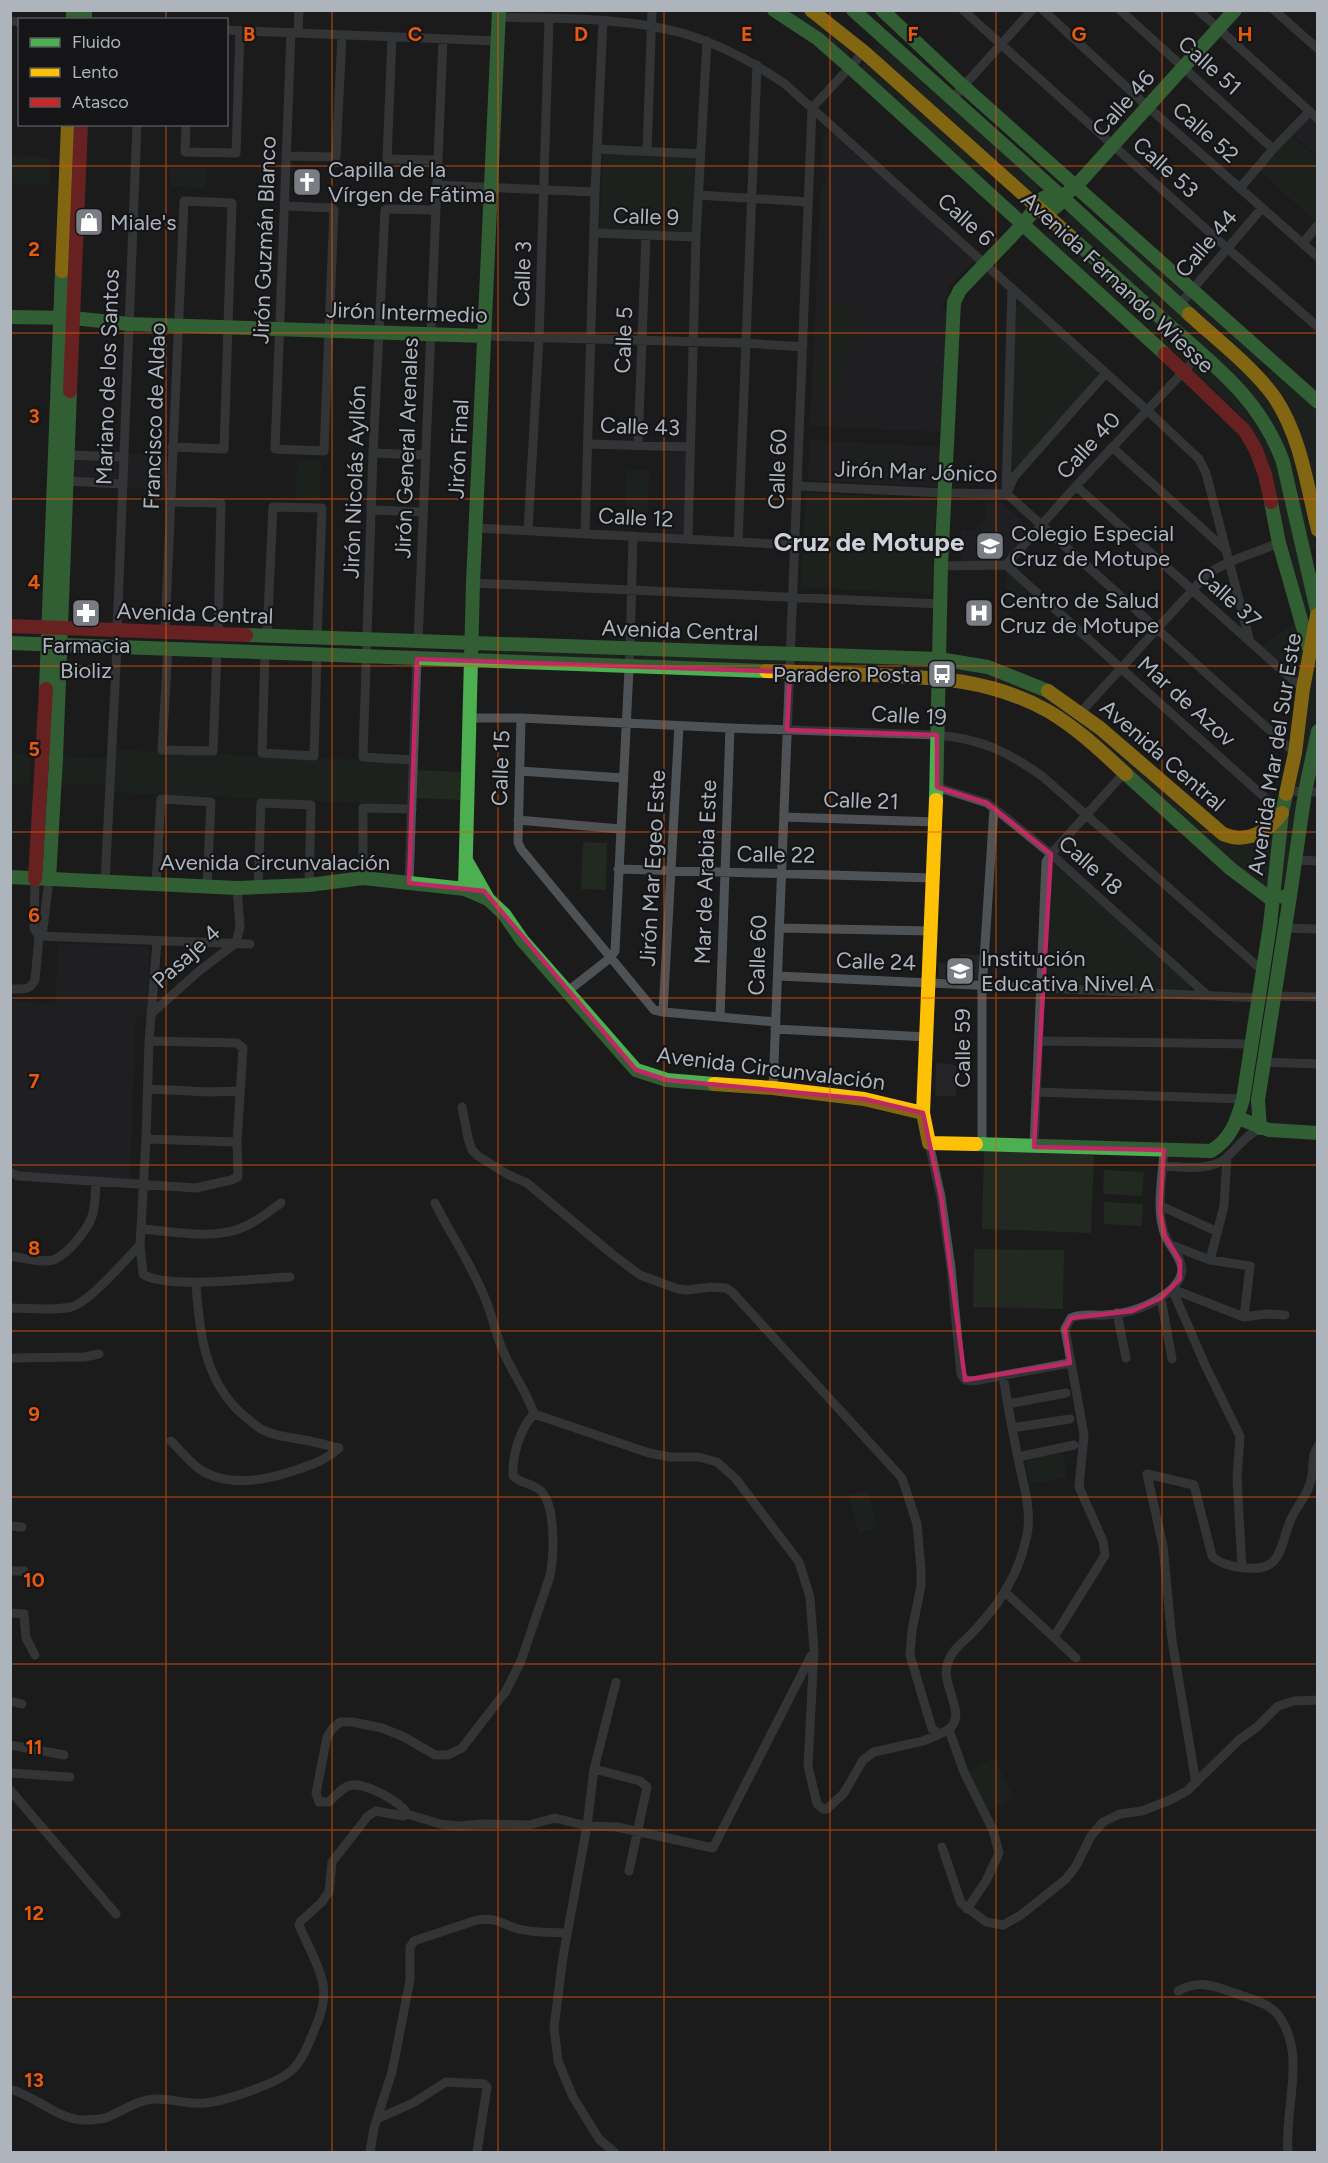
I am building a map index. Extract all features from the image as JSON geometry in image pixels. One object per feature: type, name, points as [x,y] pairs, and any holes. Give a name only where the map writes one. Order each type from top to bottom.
[{"type":"main road","name":"Avenida Fernando Wiesse","points":[[774,10],[818,39],[850,67],[1024,223],[1184,371],[1245,431],[1256,450],[1265,475],[1279,543],[1314,656]]},
{"type":"main road","name":"Avenida Fernando Wiesse","points":[[811,10],[864,52],[1201,353],[1256,408],[1273,435],[1283,462],[1312,562],[1317,615]]},
{"type":"main road","name":"Avenida Fernando Wiesse","points":[[853,10],[1062,197],[1263,383],[1280,404],[1294,436],[1317,530]]},
{"type":"main road","name":"Avenida Fernando Wiesse","points":[[880,10],[1317,402]]},
{"type":"main road","name":"Calle 46","points":[[1037,208],[1043,198],[1048,195],[1054,194],[1062,197],[1076,186],[1235,10]]},
{"type":"main road","name":"Jirón Final","points":[[465,889],[472,583],[499,14]]},
{"type":"main road","points":[[42,879],[55,628],[68,455],[66,318],[68,126]]},
{"type":"main road","points":[[55,628],[66,318],[81,126]]},
{"type":"main road","points":[[1037,208],[960,290],[954,302],[941,566],[936,822],[923,1113],[929,1143],[1211,1151],[1221,1145],[1231,1133],[1238,1119],[1275,1131],[1317,1133]]},
{"type":"main road","name":"Jirón Intermedio","points":[[10,317],[66,318],[178,326],[484,336]]},
{"type":"main road","name":"Avenida Mar del Sur Este","points":[[1260,1128],[1258,1100],[1264,1062],[1267,997],[1263,971],[1282,813],[1295,753],[1303,689],[1314,656],[1317,615]]},
{"type":"main road","name":"Avenida Central","points":[[10,626],[939,659],[988,667],[1053,693],[1081,712],[1223,834],[1237,838],[1266,831],[1282,813]]},
{"type":"main road","name":"Avenida Central","points":[[10,643],[471,662],[939,676],[972,681],[1015,694],[1058,716],[1125,772],[1231,869],[1272,900]]},
{"type":"main road","name":"Avenida Mar del Sur Este","points":[[1238,1119],[1251,1044],[1267,997],[1284,928],[1311,792],[1317,731]]},
{"type":"main road","points":[[466,861],[488,899]]},
{"type":"main road","name":"Avenida Circunvalación","points":[[10,878],[237,888],[309,885],[363,878],[465,889],[488,899],[504,915],[522,940],[636,1070],[667,1080],[864,1098],[923,1113]]},
{"type":"main road","name":"Avenida Mar del Sur Este","points":[[1272,900],[1290,896]]},
{"type":"street","name":"Jirón Guzmán Blanco","points":[[298,10],[294,33],[287,156],[275,449],[324,451],[329,331]]},
{"type":"street","points":[[647,151],[652,10]]},
{"type":"street","points":[[868,22],[880,10]]},
{"type":"street","name":"Calle 53","points":[[963,10],[1317,327]]},
{"type":"street","points":[[952,99],[1032,10]]},
{"type":"street","name":"Calle 52","points":[[1043,10],[1317,257]]},
{"type":"street","name":"Calle 51","points":[[1120,10],[1273,149]]},
{"type":"street","name":"Calle 51","points":[[1198,10],[1317,119]]},
{"type":"street","points":[[1274,10],[1317,49]]},
{"type":"street","name":"Calle 6","points":[[499,14],[603,21],[681,33],[707,41],[758,65],[784,84],[1199,459],[1203,466],[1250,642]]},
{"type":"street","name":"Calle 3","points":[[528,530],[539,338],[549,19]]},
{"type":"street","points":[[585,534],[595,192],[603,21]]},
{"type":"street","points":[[228,30],[497,41]]},
{"type":"street","points":[[186,126],[185,152],[236,153],[240,31]]},
{"type":"street","points":[[287,156],[336,158],[342,35]]},
{"type":"street","points":[[392,37],[387,159],[437,160]]},
{"type":"street","name":"Jirón General Arenales","points":[[418,642],[443,39]]},
{"type":"street","points":[[688,539],[696,237],[707,41]]},
{"type":"street","points":[[812,108],[864,52]]},
{"type":"street","points":[[738,542],[758,65]]},
{"type":"street","name":"Calle 60","points":[[773,1088],[812,108]]},
{"type":"street","points":[[1240,188],[1309,112]]},
{"type":"street","name":"Mariano de los Santos","points":[[117,631],[137,126]]},
{"type":"street","points":[[597,149],[700,154]]},
{"type":"street","points":[[436,185],[595,192]]},
{"type":"street","points":[[698,195],[808,202]]},
{"type":"street","name":"Francisco de Aldao","points":[[165,632],[184,201],[232,203],[229,328]]},
{"type":"street","points":[[285,206],[333,209],[329,331]]},
{"type":"street","name":"Calle 44","points":[[1179,304],[1262,208]]},
{"type":"street","name":"Jirón Nicolás Ayllón","points":[[413,760],[363,757],[373,453],[386,209],[435,210]]},
{"type":"street","points":[[1302,243],[1317,225]]},
{"type":"street","name":"Calle 9","points":[[594,233],[696,237]]},
{"type":"street","name":"Calle 5","points":[[638,446],[646,235]]},
{"type":"street","points":[[1006,494],[1012,289]]},
{"type":"street","points":[[172,447],[224,449],[229,328]]},
{"type":"street","name":"Jirón Intermedio","points":[[484,336],[745,343],[802,347]]},
{"type":"street","name":"Calle 40","points":[[1005,565],[1201,353]]},
{"type":"street","name":"Calle 40","points":[[1006,494],[1014,477],[1106,373]]},
{"type":"street","name":"Calle 43","points":[[588,444],[690,447]]},
{"type":"street","points":[[1112,447],[1226,550]]},
{"type":"street","points":[[373,453],[425,455]]},
{"type":"street","points":[[68,455],[124,457]]},
{"type":"street","points":[[66,481],[122,484]]},
{"type":"street","name":"Jirón Mar Jónico","points":[[797,486],[1006,494],[1295,753]]},
{"type":"street","name":"Calle 37","points":[[1076,486],[1303,689]]},
{"type":"street","points":[[170,502],[221,503],[218,634]]},
{"type":"street","points":[[267,636],[273,507],[322,508],[317,638]]},
{"type":"street","points":[[372,510],[423,513]]},
{"type":"street","name":"Calle 12","points":[[475,528],[795,545]]},
{"type":"street","points":[[568,991],[610,958],[615,951],[627,724],[633,536]]},
{"type":"street","points":[[1081,712],[1208,573],[1229,562],[1279,543]]},
{"type":"street","points":[[941,566],[1005,565]]},
{"type":"street","name":"Mar de Azov","points":[[1005,565],[1282,813]]},
{"type":"street","points":[[472,583],[940,604]]},
{"type":"street","points":[[105,882],[117,647]]},
{"type":"street","points":[[168,648],[162,750],[213,751],[217,651]]},
{"type":"street","points":[[265,652],[262,753],[314,756],[317,655]]},
{"type":"street","points":[[409,883],[417,659]]},
{"type":"street","name":"Calle 19","points":[[469,718],[521,718],[937,735],[960,737],[990,745],[1019,760],[1042,776],[1263,971]]},
{"type":"street","name":"Calle 15","points":[[521,718],[518,820],[518,842],[521,849],[654,1010],[663,1012]]},
{"type":"street","name":"Jirón Mar Egeo Este","points":[[663,1012],[679,726]]},
{"type":"street","name":"Mar de Arabia Este","points":[[720,1017],[730,728]]},
{"type":"street","points":[[519,771],[623,778]]},
{"type":"street","points":[[1034,1147],[1046,862],[1050,854],[1125,772]]},
{"type":"street","name":"Calle 18","points":[[937,788],[969,796],[994,808],[1050,854],[1206,994]]},
{"type":"street","points":[[1287,791],[1311,792]]},
{"type":"street","points":[[156,884],[161,799],[211,802],[207,886]]},
{"type":"street","points":[[258,888],[261,803],[311,805],[309,885]]},
{"type":"street","points":[[363,878],[363,808],[412,809]]},
{"type":"street","name":"Calle 59","points":[[982,1145],[982,1002],[994,808]]},
{"type":"street","name":"Calle 21","points":[[784,817],[936,822]]},
{"type":"street","points":[[518,820],[620,829]]},
{"type":"street","points":[[1296,860],[1317,861]]},
{"type":"street","name":"Calle 22","points":[[618,869],[933,878]]},
{"type":"street","points":[[39,936],[34,929],[42,879]]},
{"type":"street","points":[[10,989],[27,989],[35,980],[39,936],[43,929],[42,879]]},
{"type":"street","name":"Pasaje 4","points":[[151,1014],[199,971],[236,943],[240,927],[237,888]]},
{"type":"street","points":[[780,928],[931,931]]},
{"type":"street","points":[[1284,928],[1317,930]]},
{"type":"street","points":[[39,936],[250,945]]},
{"type":"street","points":[[157,942],[149,1041],[140,1245],[143,1274],[149,1278],[196,1282],[290,1277]]},
{"type":"street","name":"Calle 24","points":[[778,976],[984,984],[1041,989],[1267,997],[1317,996]]},
{"type":"street","points":[[663,1012],[720,1017],[775,1026],[927,1037]]},
{"type":"street","points":[[10,1172],[18,1176],[196,1188],[237,1177],[243,1048],[237,1043],[149,1041]]},
{"type":"street","points":[[1039,1041],[1251,1044]]},
{"type":"street","points":[[1264,1062],[1317,1064]]},
{"type":"street","points":[[148,1089],[240,1091]]},
{"type":"street","points":[[1036,1092],[1243,1099]]},
{"type":"street","points":[[462,1107],[468,1138],[472,1150],[478,1156],[527,1183],[640,1275],[678,1289],[711,1287],[726,1288],[732,1292],[902,1478],[917,1524],[921,1569],[921,1586],[912,1630],[910,1655],[932,1729],[944,1732],[993,1830],[999,1853],[986,1881],[967,1910]]},
{"type":"street","points":[[1163,1166],[1195,1167],[1216,1164],[1227,1158],[1247,1135],[1260,1128]]},
{"type":"street","points":[[146,1139],[237,1142]]},
{"type":"street","points":[[929,1143],[941,1197],[951,1268],[961,1374],[965,1380],[1003,1377],[1070,1363]]},
{"type":"street","points":[[1054,1637],[1105,1555],[1103,1542],[1079,1487],[1084,1435],[1065,1329],[1071,1318],[1080,1314],[1105,1316],[1132,1311],[1161,1298],[1180,1279],[1182,1270],[1180,1261],[1162,1226],[1164,1150]]},
{"type":"street","points":[[1210,1260],[1224,1206],[1227,1158]]},
{"type":"street","points":[[10,1256],[44,1261],[56,1260],[68,1250],[90,1226],[94,1212],[96,1181]]},
{"type":"street","points":[[141,1229],[217,1234],[238,1230],[259,1219],[281,1203]]},
{"type":"street","points":[[435,1203],[449,1232],[465,1253],[487,1301],[504,1354],[528,1395],[534,1414]]},
{"type":"street","points":[[1161,1206],[1218,1232]]},
{"type":"street","points":[[10,1308],[70,1307],[80,1302],[107,1279],[140,1245]]},
{"type":"street","points":[[1171,1245],[1210,1260],[1250,1266],[1244,1317]]},
{"type":"street","points":[[171,1441],[203,1471],[218,1477],[242,1481],[270,1478],[318,1463],[328,1459],[339,1448],[280,1437],[262,1430],[231,1403],[213,1374],[205,1353],[198,1314],[196,1282]]},
{"type":"street","points":[[1172,1289],[1244,1317],[1266,1314],[1285,1316]]},
{"type":"street","points":[[1172,1289],[1206,1367],[1240,1436],[1238,1478],[1242,1568]]},
{"type":"street","points":[[1161,1298],[1172,1359]]},
{"type":"street","points":[[1117,1313],[1126,1359]]},
{"type":"street","points":[[10,1358],[84,1357],[99,1354]]},
{"type":"street","points":[[534,1414],[649,1453],[670,1457],[698,1457],[717,1462],[736,1479],[800,1562],[810,1597],[814,1650],[808,1766],[817,1804],[823,1809],[828,1809],[836,1802],[864,1760],[874,1752],[923,1741],[944,1732],[956,1723],[956,1712],[945,1675],[948,1661],[957,1646],[973,1633],[1005,1592],[1027,1534],[1026,1495],[1003,1377]]},
{"type":"street","points":[[1008,1404],[1066,1393]]},
{"type":"street","points":[[407,1814],[403,1808],[382,1795],[366,1786],[356,1784],[347,1786],[329,1802],[320,1802],[316,1792],[327,1737],[340,1722],[352,1722],[382,1728],[404,1737],[435,1755],[448,1755],[462,1748],[506,1691],[530,1636],[553,1564],[551,1519],[543,1493],[535,1486],[519,1482],[513,1476],[514,1459],[526,1422],[534,1414]]},
{"type":"street","points":[[1012,1428],[1070,1419]]},
{"type":"street","points":[[1018,1457],[1074,1445]]},
{"type":"street","points":[[1196,1783],[1172,1640],[1163,1546],[1147,1474],[1194,1485],[1212,1556],[1220,1562],[1242,1568],[1260,1569],[1272,1563],[1278,1556],[1292,1518],[1307,1494],[1312,1476],[1312,1454],[1317,1446]]},
{"type":"street","points":[[10,1526],[22,1527]]},
{"type":"street","points":[[10,1570],[24,1571]]},
{"type":"street","points":[[1005,1592],[1076,1658]]},
{"type":"street","points":[[10,1613],[24,1614],[26,1638],[35,1655]]},
{"type":"street","points":[[10,2089],[24,2092],[66,2117],[81,2120],[106,2118],[135,2103],[152,2099],[168,2098],[203,2104],[222,2100],[276,2081],[294,2068],[321,2015],[324,1999],[319,1968],[299,1925],[329,1892],[332,1862],[368,1816],[376,1811],[403,1816],[407,1814],[440,1824],[459,1826],[529,1825],[555,1818],[586,1826],[612,1827],[713,1848],[814,1650]]},
{"type":"street","points":[[614,2152],[599,2139],[581,2114],[565,2081],[556,2052],[554,2027],[594,1769],[616,1682]]},
{"type":"street","points":[[942,1847],[961,1904],[986,1922],[1003,1925],[1021,1915],[1066,1879],[1076,1866],[1091,1836],[1103,1822],[1120,1814],[1142,1811],[1170,1800],[1196,1783],[1239,1740],[1278,1706],[1294,1701],[1317,1700]]},
{"type":"street","points":[[10,1701],[22,1704]]},
{"type":"street","points":[[10,1745],[64,1755]]},
{"type":"street","points":[[594,1769],[640,1781],[646,1785],[647,1791],[628,1871]]},
{"type":"street","points":[[10,1773],[70,1777]]},
{"type":"street","points":[[10,1790],[116,1914]]},
{"type":"street","points":[[370,2152],[377,2119],[392,2072],[410,1980],[410,1947],[414,1941],[477,1920],[487,1919],[500,1920],[521,1929],[567,1933]]},
{"type":"street","points":[[1178,1991],[1189,1985],[1202,1983],[1263,2003],[1279,2016],[1292,2043],[1288,2152]]},
{"type":"street","points":[[377,2119],[413,2103],[446,2082],[484,2084],[487,2087],[477,2152]]},
{"type":"highlighted area","points":[[417,659],[790,672],[787,730],[937,735],[937,787],[987,803],[1051,854],[1034,1147],[1164,1150],[1160,1212],[1165,1236],[1180,1261],[1180,1279],[1161,1298],[1132,1311],[1071,1318],[1065,1329],[1070,1363],[965,1380],[941,1197],[923,1113],[864,1099],[667,1080],[636,1070],[484,891],[409,883]]},
{"type":"shaded area","points":[[785,11],[805,11],[853,48],[845,57]]},
{"type":"shaded area","points":[[882,41],[1041,185],[1031,197],[873,54]]},
{"type":"shaded area","points":[[868,60],[986,170],[981,178],[859,70]]},
{"type":"shaded area","points":[[1309,116],[1317,124],[1317,157],[1293,134]]},
{"type":"shaded area","points":[[829,131],[975,260],[948,288],[949,296],[943,301],[942,307],[949,313],[944,432],[810,426],[821,186],[827,181],[822,170],[823,134]]},
{"type":"shaded area","points":[[1291,135],[1317,160],[1318,220],[1316,222],[1259,170]]},
{"type":"shaded area","points":[[603,153],[695,157],[692,233],[600,229]]},
{"type":"shaded area","points":[[11,154],[50,158],[49,184],[11,183]]},
{"type":"shaded area","points":[[170,168],[207,169],[205,188],[171,186]]},
{"type":"shaded area","points":[[1070,211],[1262,386],[1294,444],[1317,549],[1310,551],[1273,426],[1060,221]]},
{"type":"shaded area","points":[[1051,227],[1193,355],[1186,362],[1044,234]]},
{"type":"shaded area","points":[[1116,228],[1184,289],[1177,297],[1110,234]]},
{"type":"shaded area","points":[[1191,296],[1264,360],[1257,369],[1185,303]]},
{"type":"shaded area","points":[[823,302],[855,304],[852,357],[820,355]]},
{"type":"shaded area","points":[[1022,304],[1100,374],[1018,468],[1006,464],[1012,307]]},
{"type":"shaded area","points":[[814,358],[840,360],[838,397],[813,396]]},
{"type":"shaded area","points":[[1201,362],[1247,404],[1275,454],[1311,616],[1307,619],[1272,480],[1247,426],[1236,410],[1194,370]]},
{"type":"shaded area","points":[[1272,368],[1317,405],[1317,514],[1266,375]]},
{"type":"shaded area","points":[[810,440],[941,447],[940,487],[808,480]]},
{"type":"shaded area","points":[[852,445],[898,449],[897,478],[851,474]]},
{"type":"shaded area","points":[[664,452],[686,453],[684,533],[662,533]]},
{"type":"shaded area","points":[[127,454],[171,456],[170,489],[126,488]]},
{"type":"shaded area","points":[[75,459],[117,459],[117,480],[74,479]]},
{"type":"shaded area","points":[[297,460],[321,460],[320,501],[296,501]]},
{"type":"shaded area","points":[[627,470],[649,471],[648,512],[626,511]]},
{"type":"shaded area","points":[[806,493],[936,500],[932,594],[801,587]]},
{"type":"shaded area","name":"Colegio Especial Cruz de Motupe","points":[[985,503],[1002,503],[1033,530],[1005,563],[962,561],[961,530],[974,531],[985,520]]},
{"type":"shaded area","points":[[1007,572],[1027,591],[1005,618]]},
{"type":"shaded area","points":[[1298,621],[1308,650],[1302,685],[1261,648]]},
{"type":"shaded area","points":[[481,648],[619,653],[619,662],[481,656]]},
{"type":"shaded area","points":[[644,653],[783,658],[781,668],[642,662]]},
{"type":"shaded area","points":[[800,658],[931,663],[931,673],[800,668]]},
{"type":"shaded area","points":[[1315,663],[1317,668],[1317,722],[1312,735],[1304,786],[1294,784]]},
{"type":"shaded area","points":[[950,664],[988,670],[1043,691],[1129,757],[1227,844],[1252,844],[1275,836],[1270,891],[1265,891],[1077,726],[949,676]]},
{"type":"shaded area","points":[[115,750],[410,762],[408,805],[113,792]]},
{"type":"shaded area","points":[[11,753],[31,754],[29,784],[11,783]]},
{"type":"shaded area","points":[[62,757],[107,758],[107,785],[62,783]]},
{"type":"shaded area","points":[[416,770],[461,772],[460,800],[415,798]]},
{"type":"shaded area","points":[[1292,801],[1301,802],[1287,892],[1276,894]]},
{"type":"shaded area","points":[[583,842],[607,843],[606,890],[581,889]]},
{"type":"shaded area","points":[[1051,861],[1190,986],[1189,989],[1043,983],[1049,862]]},
{"type":"shaded area","points":[[59,944],[149,946],[147,1012],[135,1019],[130,1183],[18,1173],[11,1167],[10,1000],[55,1005]]},
{"type":"shaded area","name":"Institución Educativa Nivel A","points":[[960,954],[981,955],[980,979],[939,978],[939,963],[960,964]]},
{"type":"shaded area","points":[[936,1063],[956,1065],[956,1096],[935,1096]]},
{"type":"shaded area","points":[[984,1151],[1094,1155],[1091,1233],[982,1229]]},
{"type":"shaded area","points":[[1104,1170],[1144,1172],[1142,1196],[1103,1194]]},
{"type":"shaded area","points":[[1104,1202],[1143,1204],[1142,1226],[1104,1224]]},
{"type":"shaded area","points":[[974,1249],[1064,1250],[1063,1309],[973,1307]]},
{"type":"shaded area","points":[[1063,1453],[1067,1477],[1030,1484],[1025,1460]]},
{"type":"shaded area","points":[[867,1490],[878,1528],[859,1533],[848,1495]]},
{"type":"shaded area","points":[[994,1758],[1014,1798],[989,1810],[969,1771]]},
{"type":"traffic: fast","points":[[73,10],[73,18]]},
{"type":"traffic: fast","points":[[85,10],[85,18]]},
{"type":"traffic: fast","points":[[465,889],[473,583],[499,10]]},
{"type":"traffic: fast","points":[[774,10],[818,39],[850,67],[1165,354]]},
{"type":"traffic: fast","points":[[853,10],[1189,314]]},
{"type":"traffic: fast","points":[[882,10],[964,87],[1318,402]]},
{"type":"traffic: fast","points":[[1037,208],[1053,209],[1058,205],[1062,197],[1076,186],[1235,10]]},
{"type":"traffic: fast","points":[[936,800],[941,566],[954,302],[960,290],[1024,223],[1043,198],[1054,194],[1062,197]]},
{"type":"traffic: fast","points":[[1072,238],[1221,372],[1250,403],[1263,421],[1283,462],[1318,615]]},
{"type":"traffic: fast","points":[[46,689],[62,271]]},
{"type":"traffic: fast","points":[[10,317],[73,318],[129,324],[484,336]]},
{"type":"traffic: fast","points":[[49,879],[70,391]]},
{"type":"traffic: fast","points":[[1271,502],[1279,543],[1309,648]]},
{"type":"traffic: fast","points":[[246,635],[939,659],[988,667],[1048,691]]},
{"type":"traffic: fast","points":[[10,643],[766,671]]},
{"type":"traffic: fast","points":[[1283,897],[1290,896],[1305,792],[1318,731]]},
{"type":"traffic: fast","points":[[1126,774],[1231,869],[1272,900]]},
{"type":"traffic: fast","points":[[976,1144],[1211,1151],[1224,1141],[1236,1122],[1243,1099],[1270,925],[1286,794]]},
{"type":"traffic: fast","points":[[467,862],[488,899]]},
{"type":"traffic: fast","points":[[10,877],[237,888],[309,885],[363,878],[465,889],[488,899],[504,914],[522,940],[636,1070],[667,1080],[714,1084]]},
{"type":"traffic: fast","points":[[1260,1128],[1258,1100],[1290,896]]},
{"type":"traffic: fast","points":[[1238,1118],[1269,1130],[1318,1133]]},
{"type":"traffic: slow","points":[[811,10],[864,52],[1072,238]]},
{"type":"traffic: slow","points":[[62,271],[68,126]]},
{"type":"traffic: slow","points":[[1189,314],[1246,365],[1275,398],[1284,413],[1297,445],[1318,530]]},
{"type":"traffic: slow","points":[[1286,794],[1295,753],[1303,689],[1317,615]]},
{"type":"traffic: slow","points":[[766,671],[940,679],[1005,692],[1027,700],[1059,718],[1126,774]]},
{"type":"traffic: slow","points":[[1048,691],[1100,728],[1223,834],[1240,838],[1248,837],[1263,831],[1282,813]]},
{"type":"traffic: slow","points":[[936,800],[923,1113],[929,1143],[976,1144]]},
{"type":"traffic: slow","points":[[714,1084],[773,1088],[864,1099],[923,1113]]},
{"type":"traffic: jam","points":[[70,391],[81,126]]},
{"type":"traffic: jam","points":[[1165,354],[1245,431],[1256,450],[1271,502]]},
{"type":"traffic: jam","points":[[10,626],[246,635]]},
{"type":"traffic: jam","points":[[35,879],[46,689]]},
{"type":"place","name":"Capilla de la Vírgen de Fátima","points":[[307,182]]},
{"type":"place","name":"Miale's","points":[[89,222]]},
{"type":"place","name":"Colegio Especial Cruz de Motupe","points":[[990,546]]},
{"type":"place","name":"Farmacia Bioliz","points":[[86,613]]},
{"type":"place","name":"Centro de Salud Cruz de Motupe","points":[[979,613]]},
{"type":"place","name":"Paradero Posta","points":[[942,674]]},
{"type":"place","name":"Institución Educativa Nivel A","points":[[960,971]]},
{"type":"district","name":"Cruz de Motupe","points":[[869,542]]}]
